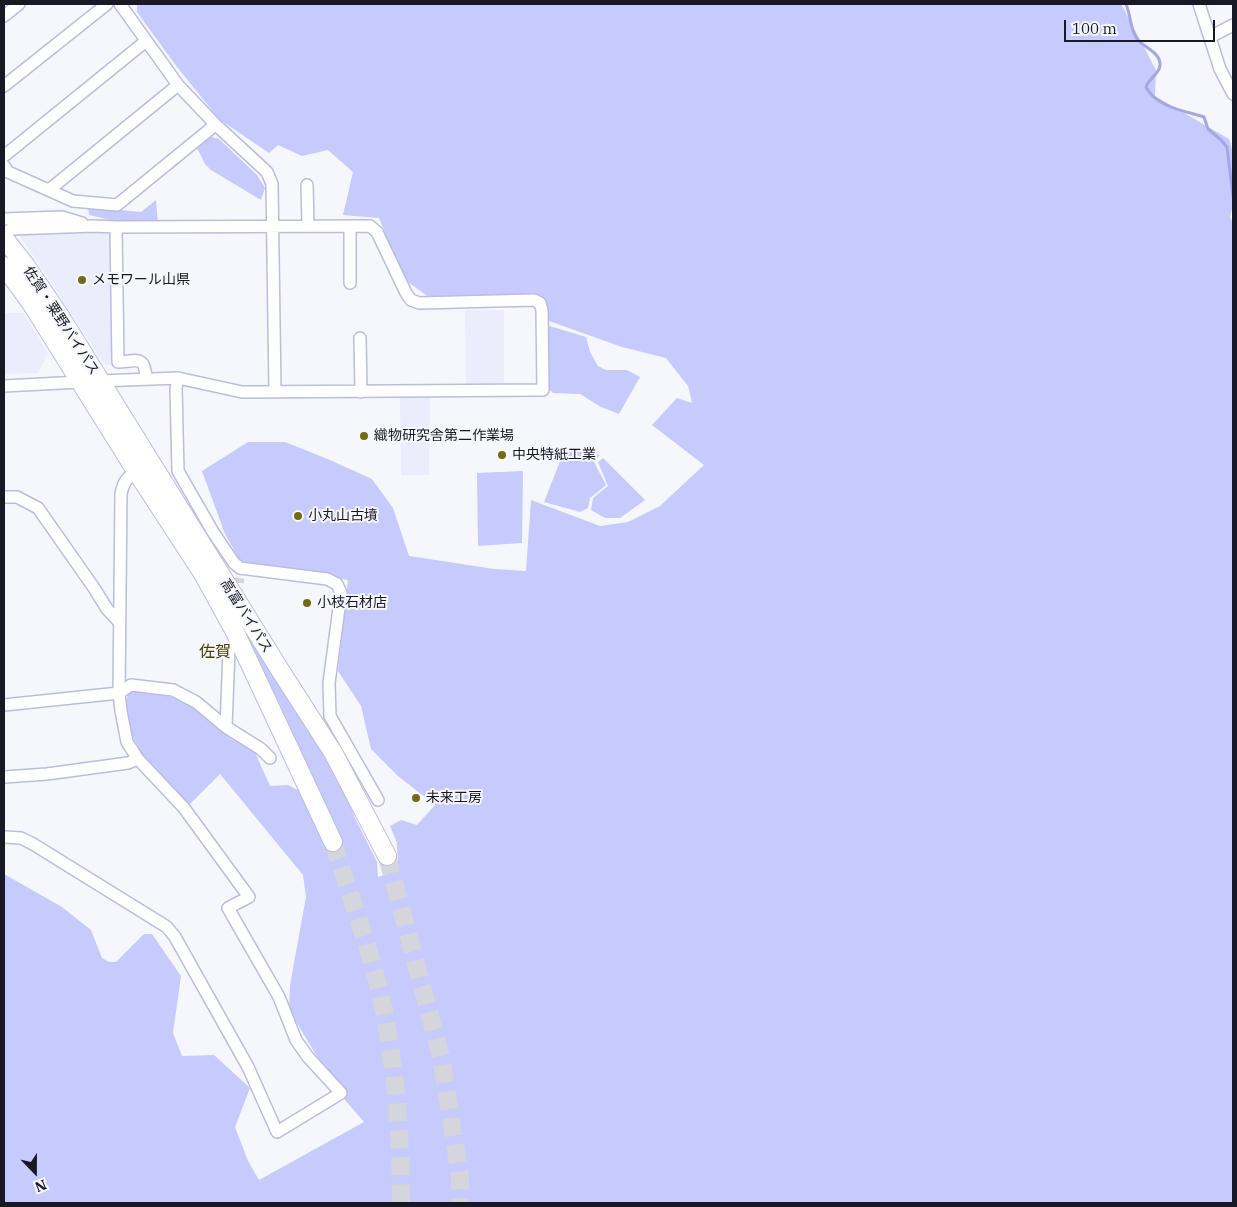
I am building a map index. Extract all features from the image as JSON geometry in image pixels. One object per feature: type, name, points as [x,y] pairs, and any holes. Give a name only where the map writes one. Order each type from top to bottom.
[{"type":"highway","name":"佐賀・粟野バイパス","points":[[4,238],[26,266],[60,316],[99,381]]},
{"type":"highway","name":"佐賀・粟野バイパス","points":[[4,266],[31,303],[82,383]]},
{"type":"highway","name":"高富バイパス","points":[[99,381],[334,754],[387,856]]},
{"type":"highway","name":"高富バイパス","points":[[82,383],[136,471],[202,572],[235,632],[333,842]]},
{"type":"street","points":[[4,16],[19,4]]},
{"type":"street","points":[[4,86],[107,4]]},
{"type":"street","points":[[120,4],[178,85],[214,124],[268,172],[272,184],[275,392]]},
{"type":"street","points":[[1199,4],[1220,69],[1233,94]]},
{"type":"street","points":[[1210,37],[1233,25]]},
{"type":"street","points":[[4,156],[146,41]]},
{"type":"street","points":[[49,190],[178,85]]},
{"type":"street","points":[[4,166],[8,172],[72,201],[118,205],[210,130],[214,124]]},
{"type":"street","points":[[307,185],[308,226]]},
{"type":"street","points":[[4,219],[62,217],[93,226]]},
{"type":"street","points":[[4,233],[12,229],[93,226],[116,228],[370,226],[374,228],[411,300],[419,303],[534,300],[540,303],[542,310],[543,390],[242,392],[178,378],[4,386]]},
{"type":"street","points":[[350,226],[350,283]]},
{"type":"street","points":[[116,228],[118,362],[143,362],[146,379]]},
{"type":"street","points":[[360,338],[361,392]]},
{"type":"street","points":[[178,378],[176,388],[178,471],[239,573],[327,579],[337,584],[341,593],[329,683],[330,716],[378,800]]},
{"type":"street","points":[[4,837],[21,838],[33,844],[167,927],[175,937],[248,1067],[277,1132],[341,1093],[308,1057],[296,1040],[279,997],[228,908],[249,897],[184,808],[138,759],[127,742],[119,693],[121,494],[127,477],[136,471]]},
{"type":"street","points":[[4,497],[16,497],[38,508],[107,609],[120,623]]},
{"type":"street","points":[[226,727],[229,650]]},
{"type":"street","points":[[4,705],[119,693],[131,685],[173,690],[196,702],[226,727],[261,749],[270,758]]},
{"type":"street","points":[[4,778],[128,763],[138,759]]},
{"type":"shaded area","points":[[137,4],[1121,4],[1156,70],[1155,96],[1229,139],[1234,166],[1233,200],[1230,217],[1233,224],[1233,1203],[4,1203],[4,874],[62,907],[91,930],[102,958],[109,962],[116,962],[144,934],[152,934],[181,976],[173,1033],[182,1056],[214,1055],[250,1088],[235,1127],[248,1161],[259,1180],[364,1122],[339,1093],[289,1010],[290,985],[306,897],[303,875],[220,774],[188,806],[177,795],[154,769],[134,739],[128,723],[126,707],[129,691],[153,692],[182,700],[215,720],[223,732],[231,739],[254,750],[270,786],[288,785],[300,791],[233,617],[238,614],[343,785],[355,818],[377,862],[378,877],[398,870],[397,843],[390,826],[401,820],[417,825],[435,805],[398,776],[371,749],[361,706],[338,671],[348,580],[241,562],[225,534],[202,471],[248,442],[285,442],[372,479],[393,508],[409,556],[494,569],[526,571],[531,500],[600,526],[628,522],[660,506],[704,465],[652,425],[677,398],[692,403],[688,386],[666,358],[622,347],[549,321],[542,302],[430,298],[404,279],[379,218],[343,215],[353,172],[328,150],[302,156],[278,145],[269,153],[219,119],[177,67],[137,12]]},
{"type":"shaded area","points":[[208,136],[219,139],[257,175],[265,188],[261,200],[211,170],[205,164],[196,146]]},
{"type":"shaded area","points":[[156,200],[158,224],[124,223],[89,215],[88,207],[141,212]]},
{"type":"shaded area","name":"メモワール山県","points":[[110,231],[114,239],[114,366],[104,364],[19,236],[23,233]]},
{"type":"shaded area","points":[[465,310],[504,310],[504,387],[466,387]]},
{"type":"shaded area","points":[[4,313],[23,313],[48,353],[38,373],[4,374]]},
{"type":"shaded area","points":[[543,324],[586,337],[590,352],[598,366],[606,370],[627,370],[640,377],[619,414],[601,407],[580,394],[553,393],[547,387]]},
{"type":"shaded area","points":[[400,394],[430,394],[429,475],[401,475]]},
{"type":"shaded area","points":[[566,446],[600,455],[594,462],[606,485],[590,498],[588,508],[580,512],[544,502]]},
{"type":"shaded area","points":[[603,458],[645,500],[620,518],[605,518],[591,510],[593,498],[608,486],[598,462]]},
{"type":"shaded area","points":[[523,471],[522,543],[478,546],[477,473]]},
{"type":"waterway","points":[[1126,4],[1135,36],[1160,61],[1158,71],[1146,87],[1151,94],[1164,104],[1204,117],[1208,129],[1227,147],[1233,196]]},
{"type":"tunnel","points":[[236,599],[239,578]]},
{"type":"tunnel","points":[[333,842],[366,944],[383,1006],[397,1104],[401,1203]]},
{"type":"tunnel","points":[[387,856],[441,1057],[460,1176],[460,1203]]},
{"type":"place","name":"メモワール山県","points":[[82,280]]},
{"type":"place","name":"織物研究舎第二作業場","points":[[364,436]]},
{"type":"place","name":"中央特紙工業","points":[[502,455]]},
{"type":"place","name":"小丸山古墳","points":[[298,516]]},
{"type":"place","name":"小枝石材店","points":[[307,603]]},
{"type":"place","name":"未来工房","points":[[416,798]]},
{"type":"district","name":"佐賀","points":[[215,652]]}]
